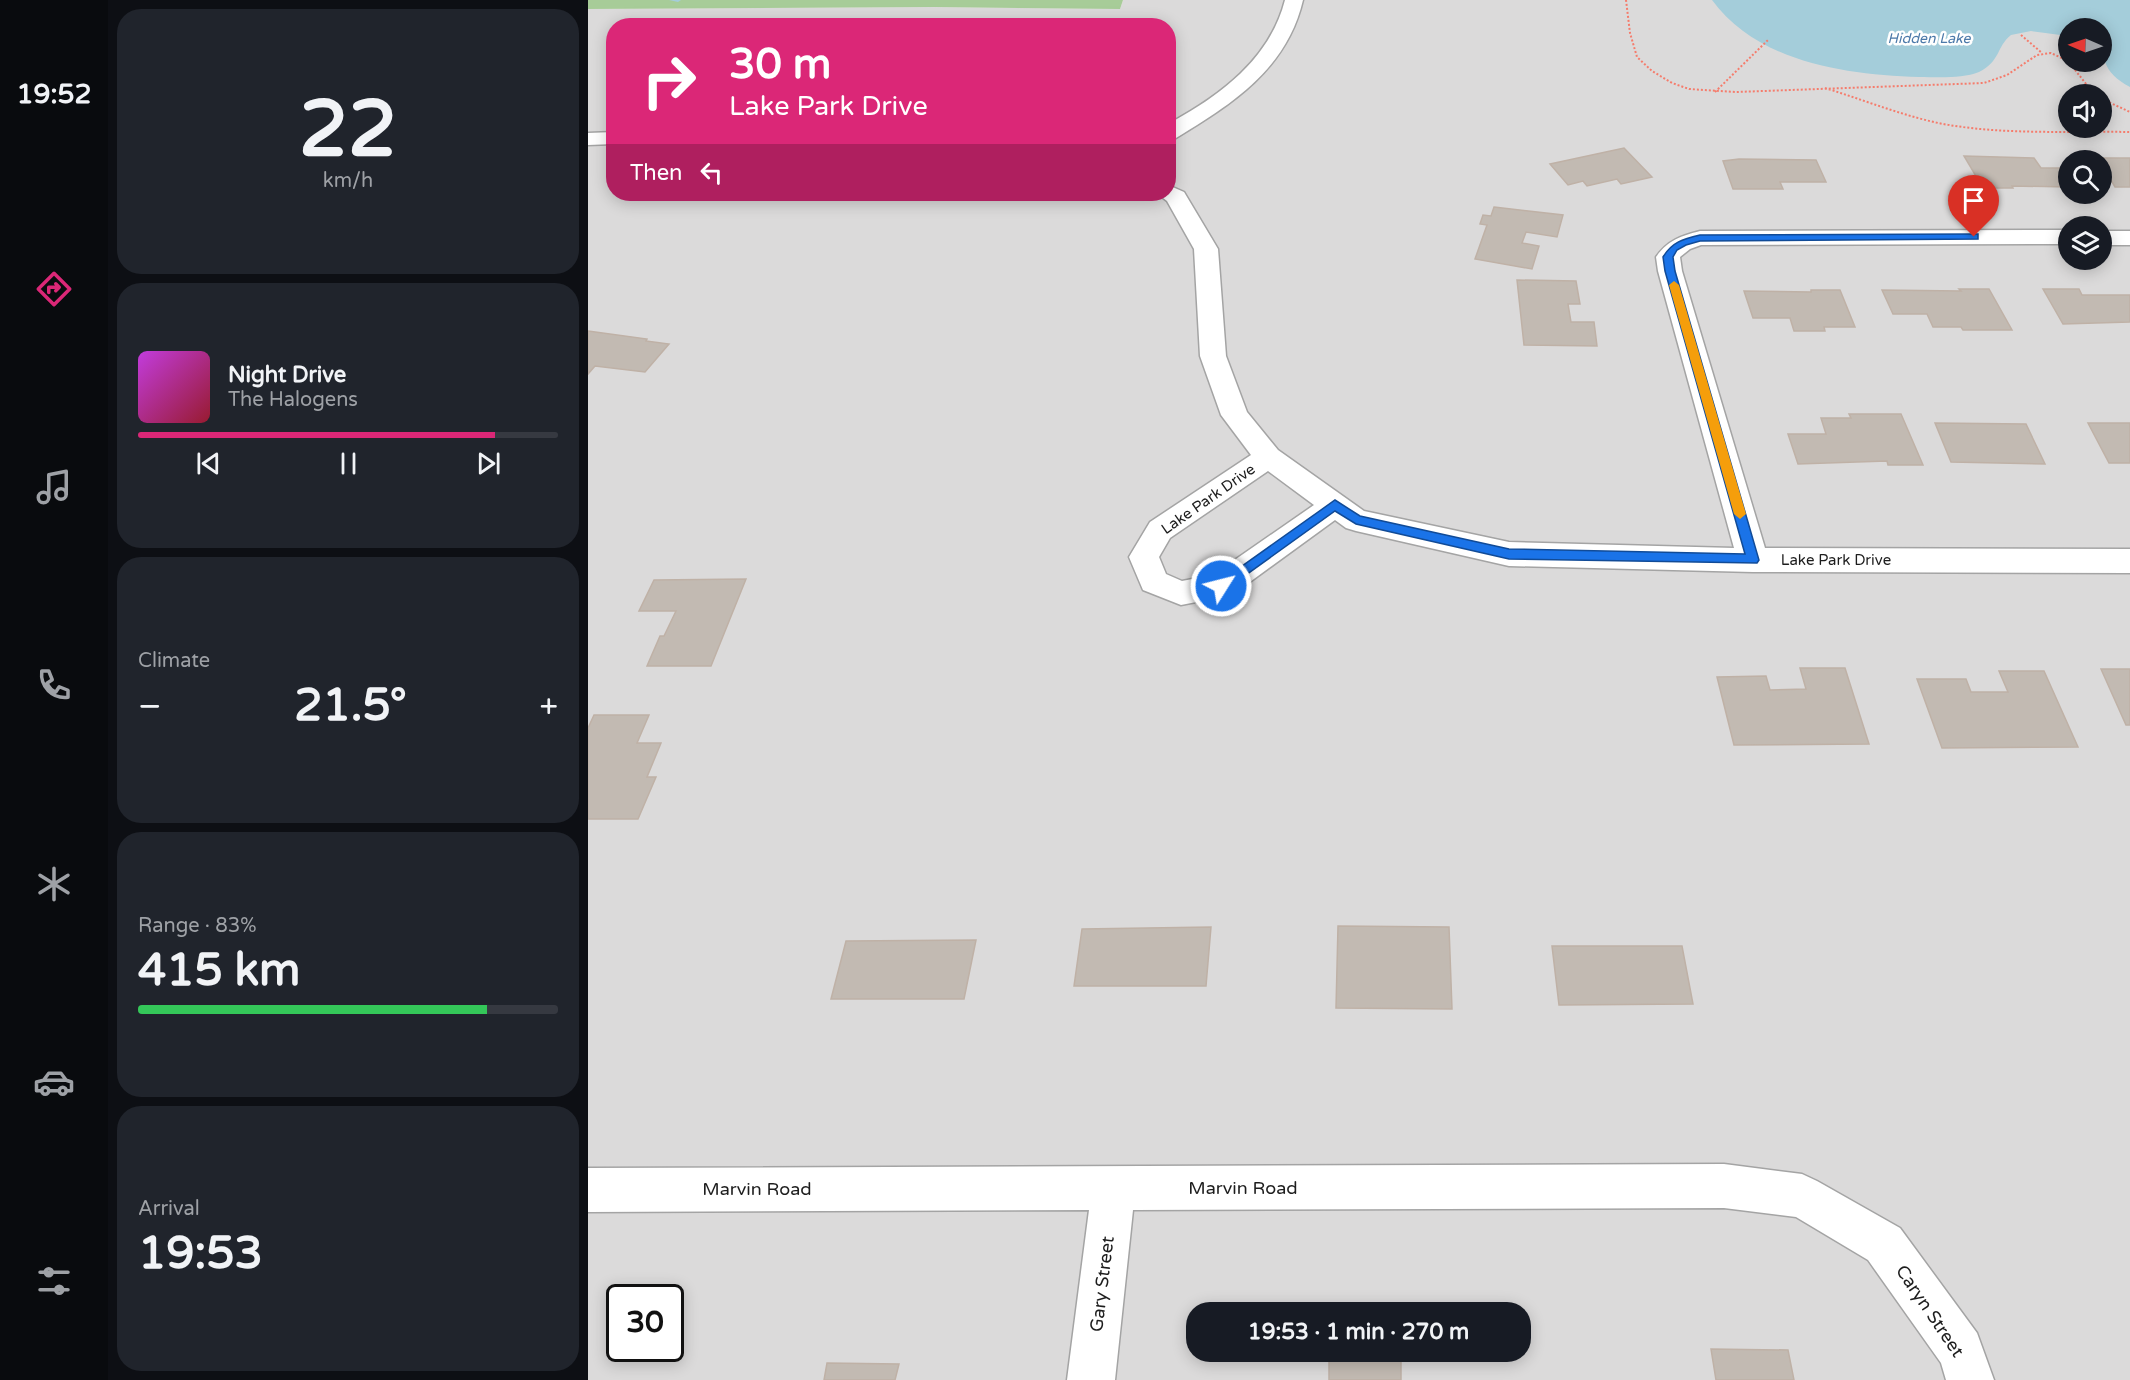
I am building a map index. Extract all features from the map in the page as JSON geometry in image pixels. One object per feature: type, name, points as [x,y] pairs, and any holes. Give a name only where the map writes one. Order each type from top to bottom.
[{"type":"street","points":[[1176,128],[1223,100],[1264,60],[1293,12],[1294,0]]},
{"type":"street","points":[[588,139],[606,138]]},
{"type":"street","name":"Lake Park Drive","points":[[1176,197],[1206,249],[1213,356],[1236,415],[1268,457],[1356,520],[1509,554],[1753,560],[2130,561]]},
{"type":"street","points":[[1753,560],[1670,271],[1668,257],[1673,248],[1700,238],[2058,237]]},
{"type":"street","points":[[2112,238],[2130,238]]},
{"type":"street","name":"Lake Park Drive","points":[[1268,457],[1160,530],[1144,557],[1154,582],[1181,593],[1221,586],[1335,505]]},
{"type":"street","name":"Marvin Road","points":[[588,1190],[1724,1186],[1802,1196],[1884,1244]]},
{"type":"street","name":"Gary Street","points":[[1091,1380],[1113,1189]]},
{"type":"street","name":"Caryn Street","points":[[1884,1244],[1960,1350],[1971,1380]]},
{"type":"path","points":[[1626,0],[1630,33],[1637,57],[1652,71],[1672,83],[1689,89],[1715,92],[1984,83],[2009,74],[2026,59],[2043,53]]},
{"type":"path","points":[[2021,35],[2043,53],[2058,56],[2067,61],[2083,84]]},
{"type":"path","points":[[1715,92],[1768,40]]},
{"type":"path","points":[[1822,87],[1898,113],[1944,124],[2000,129],[2130,132]]},
{"type":"path","points":[[2112,103],[2130,111]]},
{"type":"shaded area","points":[[1123,0],[2130,0],[2130,1380],[588,1380],[588,9],[934,7],[1120,9]]},
{"type":"green space","points":[[588,0],[1123,0],[1120,9],[934,7],[588,9]]},
{"type":"water","name":"Hidden Lake","points":[[1712,0],[2130,0],[2130,87],[2111,72],[2112,18],[2058,18],[2058,35],[2031,31],[2011,35],[1986,68],[1965,76],[1949,77],[1862,73],[1805,61],[1753,38],[1731,21]]},
{"type":"building","points":[[1624,148],[1652,177],[1621,184],[1617,179],[1587,186],[1583,181],[1568,185],[1550,164]]},
{"type":"building","points":[[1964,156],[2034,158],[2041,168],[2058,168],[2058,187],[1983,188]]},
{"type":"building","points":[[2112,158],[2130,158],[2130,187],[2115,187],[2112,182]]},
{"type":"building","points":[[1739,159],[1816,160],[1826,182],[1780,182],[1783,189],[1733,189],[1723,161]]},
{"type":"building","points":[[1494,207],[1563,215],[1557,237],[1526,232],[1522,243],[1539,246],[1532,269],[1475,259],[1487,225],[1480,224],[1483,215],[1491,216]]},
{"type":"building","points":[[1517,280],[1576,281],[1580,304],[1568,304],[1571,322],[1594,322],[1597,346],[1524,345]]},
{"type":"building","points":[[1959,289],[1989,289],[2012,330],[1963,330],[1961,327],[1933,327],[1927,314],[1893,314],[1882,290],[1961,291]]},
{"type":"building","points":[[2043,289],[2079,289],[2082,295],[2130,295],[2130,322],[2063,324]]},
{"type":"building","points":[[1811,290],[1840,290],[1855,327],[1824,327],[1825,331],[1794,331],[1790,318],[1753,318],[1744,291],[1811,292]]},
{"type":"building","points":[[588,331],[669,344],[645,372],[595,366],[588,374]]},
{"type":"building","points":[[1849,414],[1901,414],[1923,465],[1888,465],[1887,461],[1798,464],[1788,434],[1826,434],[1821,418],[1851,418]]},
{"type":"building","points":[[1935,423],[2026,424],[2045,464],[1951,462]]},
{"type":"building","points":[[2088,423],[2130,423],[2130,463],[2109,463]]},
{"type":"building","points":[[746,579],[711,666],[647,666],[660,636],[664,636],[676,611],[639,611],[654,580]]},
{"type":"building","points":[[1800,668],[1845,668],[1869,744],[1734,745],[1717,677],[1766,676],[1770,690],[1806,689]]},
{"type":"building","points":[[2101,669],[2130,669],[2130,725],[2126,725]]},
{"type":"building","points":[[1999,671],[2044,671],[2078,747],[1942,748],[1917,679],[1966,679],[1971,692],[2008,692]]},
{"type":"building","points":[[594,715],[649,715],[637,743],[661,743],[647,777],[656,777],[638,819],[588,819],[588,728]]},
{"type":"building","points":[[1338,926],[1449,927],[1452,1009],[1336,1008]]},
{"type":"building","points":[[1211,927],[1206,986],[1074,986],[1082,929]]},
{"type":"building","points":[[976,940],[964,999],[831,999],[846,941]]},
{"type":"building","points":[[1552,946],[1682,946],[1693,1004],[1559,1005]]},
{"type":"building","points":[[1711,1349],[1788,1350],[1794,1380],[1716,1380]]},
{"type":"building","points":[[1329,1362],[1401,1362],[1401,1380],[1329,1380]]},
{"type":"building","points":[[827,1363],[899,1364],[895,1380],[824,1380]]},
{"type":"waterway","points":[[672,0],[678,0]]},
{"type":"slow traffic","points":[[1674,285],[1740,514]]},
{"type":"route","points":[[1221,586],[1335,505],[1356,520],[1509,554],[1753,560],[1670,271],[1668,257],[1673,248],[1700,238],[1974,237]]}]
